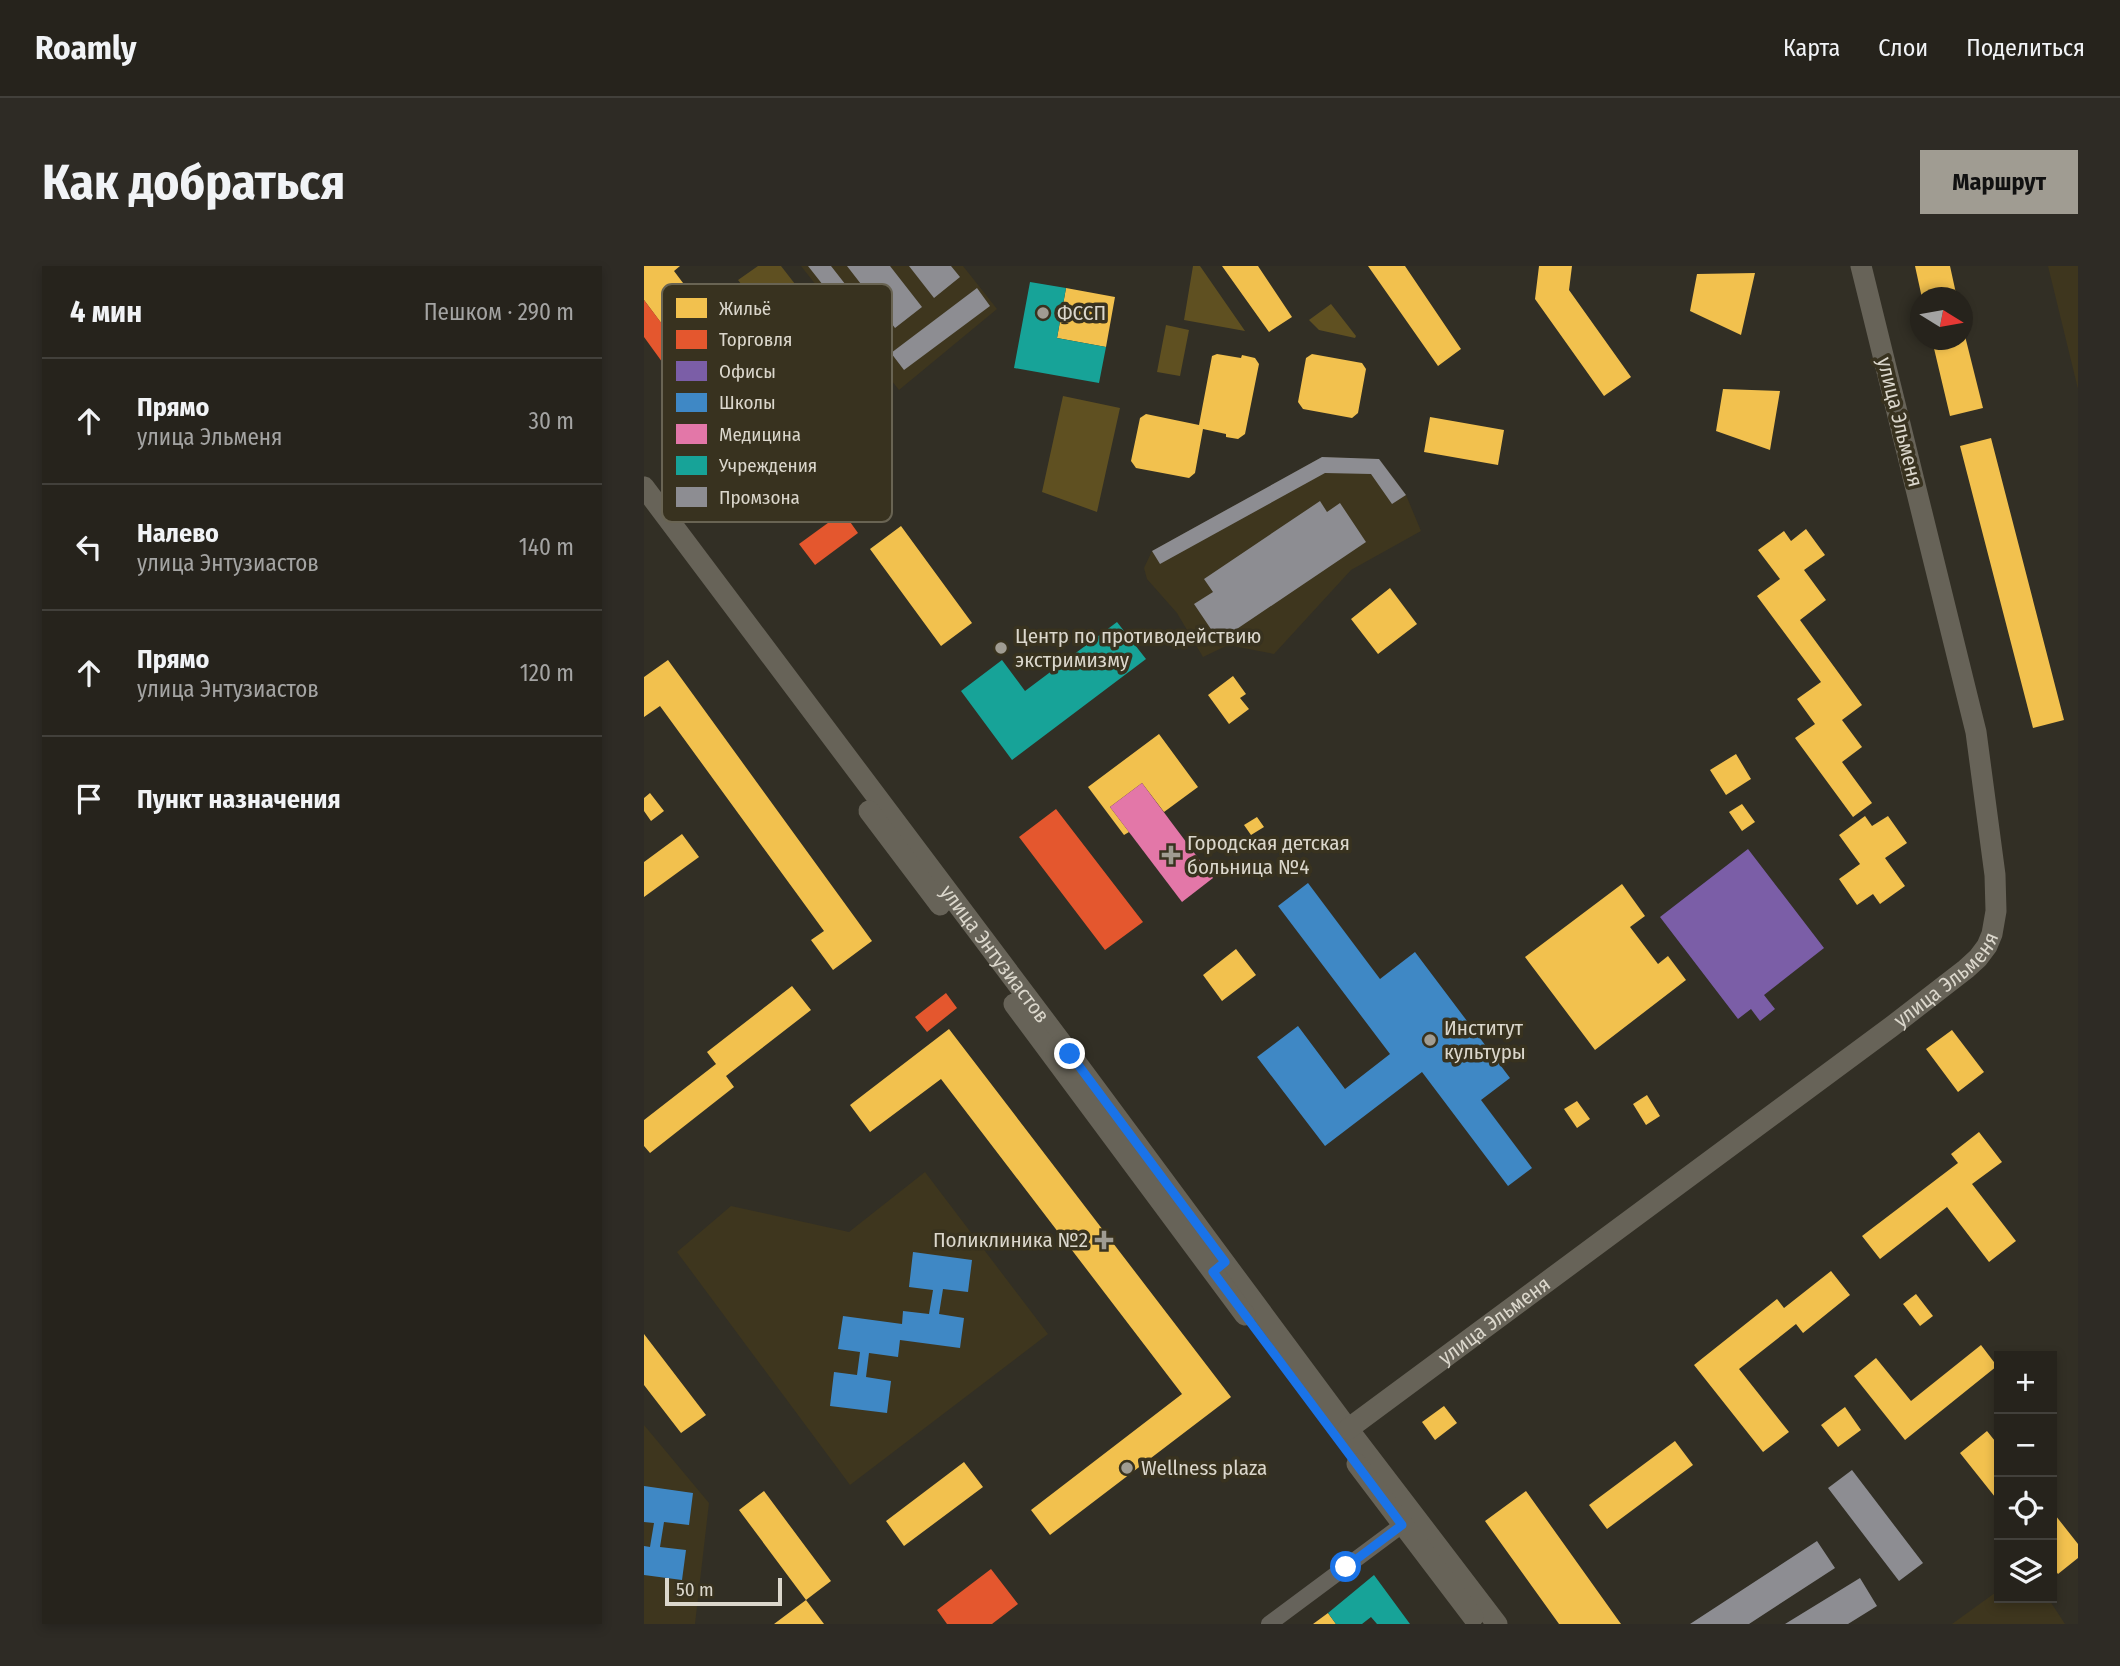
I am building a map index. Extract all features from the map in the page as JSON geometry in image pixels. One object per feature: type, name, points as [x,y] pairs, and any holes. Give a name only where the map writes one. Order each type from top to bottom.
[{"type":"main road","name":"улица Эльменя","points":[[1348,1429],[1891,1027],[1966,969],[1987,947],[1996,911],[1995,874],[1976,732],[1861,266]]},
{"type":"main road","name":"улица Энтузиастов","points":[[644,487],[662,514]]},
{"type":"main road","name":"улица Энтузиастов","points":[[644,510],[700,572]]},
{"type":"main road","name":"улица Энтузиастов","points":[[667,522],[718,597],[1219,1267],[1402,1525],[1478,1624]]},
{"type":"main road","name":"улица Энтузиастов","points":[[1219,1267],[1348,1429],[1497,1624]]},
{"type":"street","points":[[1269,1624],[1402,1525]]},
{"type":"shaded area","points":[[758,266],[781,266],[795,284],[741,284],[738,280]]},
{"type":"shaded area","points":[[801,266],[963,266],[997,309],[899,390],[892,381],[892,284],[815,284]]},
{"type":"shaded area","points":[[1193,266],[1200,266],[1245,331],[1184,320]]},
{"type":"shaded area","points":[[2048,266],[2078,266],[2078,389]]},
{"type":"shaded area","points":[[1331,304],[1355,338],[1319,330],[1309,320]]},
{"type":"shaded area","points":[[1166,325],[1189,330],[1180,376],[1157,372]]},
{"type":"shaded area","points":[[1063,396],[1120,408],[1097,512],[1042,492]]},
{"type":"shaded area","points":[[1322,457],[1379,459],[1406,495],[1421,531],[1351,570],[1274,654],[1228,645],[1203,657],[1177,613],[1147,579],[1144,568],[1152,551]]},
{"type":"shaded area","points":[[925,1172],[1048,1334],[850,1485],[677,1252],[731,1206],[849,1232]]},
{"type":"shaded area","points":[[644,1425],[709,1503],[695,1624],[644,1624]]},
{"type":"shaded area","points":[[1994,1594],[1994,1603],[2051,1603],[2065,1624],[1952,1624]]},
{"type":"building: Жильё","points":[[644,266],[680,266],[674,271],[684,284],[662,284],[662,324],[644,300]]},
{"type":"building: Жильё","points":[[1222,266],[1258,266],[1292,317],[1269,332]]},
{"type":"building: Жильё","points":[[1368,266],[1405,266],[1461,349],[1438,366]]},
{"type":"building: Жильё","points":[[1539,266],[1572,266],[1569,290],[1631,377],[1604,396],[1535,299]]},
{"type":"building: Жильё","points":[[1915,266],[1950,266],[1955,287],[1920,287]]},
{"type":"building: Жильё","points":[[1755,273],[1741,335],[1690,311],[1697,274]]},
{"type":"building: Жильё","points":[[1066,288],[1115,297],[1106,347],[1057,338]]},
{"type":"building: Жильё","points":[[1934,350],[1968,350],[1983,408],[1950,416]]},
{"type":"building: Жильё","points":[[1217,354],[1255,358],[1259,364],[1245,434],[1238,439],[1203,429],[1195,473],[1189,478],[1136,468],[1131,461],[1140,418],[1146,414],[1199,425],[1212,356]]},
{"type":"building: Жильё","points":[[1312,354],[1362,363],[1366,369],[1358,413],[1352,418],[1303,409],[1298,402],[1306,358]]},
{"type":"building: Жильё","points":[[1723,389],[1780,391],[1770,450],[1716,431]]},
{"type":"building: Жильё","points":[[1430,417],[1504,430],[1498,465],[1424,452]]},
{"type":"building: Жильё","points":[[1991,438],[2064,720],[2033,728],[1960,446]]},
{"type":"building: Жильё","points":[[901,526],[972,623],[941,646],[870,549]]},
{"type":"building: Жильё","points":[[1806,529],[1825,555],[1804,570],[1826,600],[1800,620],[1862,705],[1842,720],[1862,747],[1842,762],[1872,803],[1853,817],[1795,738],[1815,724],[1797,699],[1821,682],[1757,596],[1780,579],[1758,550],[1784,531],[1791,541]]},
{"type":"building: Жильё","points":[[1390,588],[1417,624],[1378,654],[1351,619]]},
{"type":"building: Жильё","points":[[668,660],[872,941],[833,970],[811,940],[824,931],[660,706],[644,717],[644,677]]},
{"type":"building: Жильё","points":[[1233,676],[1246,694],[1240,698],[1249,709],[1229,724],[1208,695]]},
{"type":"building: Жильё","points":[[1159,734],[1198,787],[1164,812],[1142,783],[1110,807],[1129,832],[1124,835],[1088,787]]},
{"type":"building: Жильё","points":[[1736,754],[1751,779],[1726,795],[1710,770]]},
{"type":"building: Жильё","points":[[650,793],[664,811],[651,821],[644,811],[644,798]]},
{"type":"building: Жильё","points":[[1742,804],[1755,822],[1742,831],[1729,812]]},
{"type":"building: Жильё","points":[[1865,816],[1872,826],[1888,816],[1907,843],[1885,858],[1905,886],[1880,904],[1873,894],[1857,905],[1839,879],[1860,864],[1839,835]]},
{"type":"building: Жильё","points":[[1257,817],[1264,827],[1251,835],[1244,825]]},
{"type":"building: Жильё","points":[[682,834],[699,857],[644,897],[644,862]]},
{"type":"building: Жильё","points":[[1622,884],[1645,916],[1630,927],[1658,964],[1668,956],[1686,980],[1595,1050],[1525,957]]},
{"type":"building: Жильё","points":[[1236,949],[1256,975],[1222,1001],[1203,975]]},
{"type":"building: Жильё","points":[[792,986],[811,1010],[726,1076],[734,1087],[650,1153],[644,1146],[644,1120],[716,1064],[707,1052]]},
{"type":"building: Жильё","points":[[949,1029],[1231,1397],[1050,1535],[1031,1510],[1182,1394],[941,1079],[870,1132],[850,1105]]},
{"type":"building: Жильё","points":[[1952,1030],[1984,1072],[1958,1092],[1926,1049]]},
{"type":"building: Жильё","points":[[1647,1095],[1660,1116],[1646,1125],[1633,1104]]},
{"type":"building: Жильё","points":[[1577,1101],[1590,1119],[1577,1128],[1564,1109]]},
{"type":"building: Жильё","points":[[1979,1132],[2002,1162],[1972,1184],[2016,1241],[1989,1262],[1947,1207],[1880,1259],[1862,1236],[1958,1163],[1951,1154]]},
{"type":"building: Жильё","points":[[1831,1271],[1850,1295],[1803,1333],[1796,1324],[1739,1369],[1789,1432],[1763,1452],[1694,1365],[1777,1299],[1784,1308]]},
{"type":"building: Жильё","points":[[1916,1294],[1933,1316],[1920,1326],[1903,1304]]},
{"type":"building: Жильё","points":[[644,1334],[706,1415],[681,1433],[644,1385]]},
{"type":"building: Жильё","points":[[1981,1345],[1994,1362],[1994,1368],[1905,1440],[1854,1376],[1876,1358],[1911,1401]]},
{"type":"building: Жильё","points":[[1444,1406],[1457,1423],[1435,1440],[1422,1422]]},
{"type":"building: Жильё","points":[[1845,1407],[1861,1430],[1838,1447],[1821,1425]]},
{"type":"building: Жильё","points":[[1987,1431],[1994,1440],[1994,1496],[1960,1453]]},
{"type":"building: Жильё","points":[[1675,1441],[1693,1465],[1607,1529],[1589,1505]]},
{"type":"building: Жильё","points":[[964,1462],[983,1487],[904,1546],[886,1521]]},
{"type":"building: Жильё","points":[[764,1491],[831,1581],[806,1600],[739,1510]]},
{"type":"building: Жильё","points":[[1526,1491],[1621,1624],[1559,1624],[1485,1521]]},
{"type":"building: Жильё","points":[[2057,1517],[2078,1544],[2078,1558],[2058,1574]]},
{"type":"building: Жильё","points":[[806,1600],[824,1624],[774,1624]]},
{"type":"building: Жильё","points":[[1328,1613],[1336,1624],[1313,1624]]},
{"type":"building: Торговля","points":[[644,300],[662,324],[662,362],[644,337]]},
{"type":"building: Торговля","points":[[829,522],[850,522],[858,533],[815,565],[799,544]]},
{"type":"building: Торговля","points":[[1056,809],[1143,922],[1105,950],[1019,837]]},
{"type":"building: Торговля","points":[[946,993],[957,1008],[927,1032],[915,1017]]},
{"type":"building: Торговля","points":[[991,1569],[1018,1604],[992,1624],[947,1624],[937,1610]]},
{"type":"building: Офисы","points":[[1748,849],[1824,948],[1764,995],[1775,1009],[1760,1021],[1751,1009],[1738,1019],[1660,917]]},
{"type":"building: Школы","name":"Институт культуры","points":[[1308,883],[1380,979],[1415,952],[1510,1078],[1481,1100],[1532,1168],[1508,1186],[1422,1072],[1325,1146],[1257,1057],[1298,1026],[1345,1089],[1390,1054],[1278,906]]},
{"type":"building: Школы","points":[[913,1252],[972,1260],[968,1292],[943,1289],[939,1314],[964,1318],[960,1348],[900,1340],[898,1357],[869,1353],[866,1377],[891,1381],[887,1413],[830,1406],[834,1372],[857,1375],[860,1352],[838,1349],[843,1316],[902,1324],[903,1311],[929,1314],[933,1290],[909,1287]]},
{"type":"building: Школы","points":[[644,1486],[693,1493],[689,1525],[664,1522],[660,1547],[686,1550],[682,1580],[644,1575],[644,1546],[650,1547],[654,1523],[644,1522]]},
{"type":"building: Медицина","name":"Городская детская больница №4","points":[[1142,783],[1213,878],[1182,902],[1110,807]]},
{"type":"building: Учреждения","name":"ФССП","points":[[1030,282],[1066,288],[1057,338],[1106,347],[1099,383],[1014,368]]},
{"type":"building: Учреждения","points":[[1117,622],[1146,659],[1012,760],[961,691],[1002,660],[1025,691]]},
{"type":"building: Учреждения","points":[[1374,1575],[1410,1624],[1377,1624],[1371,1617],[1362,1624],[1336,1624],[1328,1613]]},
{"type":"building: Промзона","points":[[808,266],[831,266],[845,284],[822,284]]},
{"type":"building: Промзона","points":[[847,266],[890,266],[922,307],[895,328],[892,324],[892,284],[861,284]]},
{"type":"building: Промзона","points":[[909,266],[951,266],[960,277],[934,298]]},
{"type":"building: Промзона","points":[[977,288],[990,306],[904,370],[892,352]]},
{"type":"building: Промзона","points":[[1322,457],[1379,459],[1406,495],[1392,504],[1371,474],[1325,473],[1160,564],[1152,551]]},
{"type":"building: Промзона","points":[[1320,501],[1327,512],[1340,503],[1366,542],[1219,641],[1194,604],[1213,592],[1204,579]]},
{"type":"building: Промзона","points":[[1852,1470],[1923,1563],[1899,1581],[1828,1488]]},
{"type":"building: Промзона","points":[[1817,1541],[1835,1568],[1749,1624],[1690,1624]]},
{"type":"building: Промзона","points":[[1860,1578],[1877,1606],[1848,1624],[1785,1624]]},
{"type":"place","name":"ФССП","points":[[1043,313]]},
{"type":"place","name":"Центр по противодействию экстримизму","points":[[1001,648]]},
{"type":"place","name":"Городская детская больница №4","points":[[1171,855]]},
{"type":"place","name":"Институт культуры","points":[[1430,1040]]},
{"type":"place","name":"Поликлиника №2","points":[[1104,1240]]},
{"type":"place","name":"Wellness plaza","points":[[1127,1468]]},
{"type":"route","points":[[1070,1054],[1225,1262],[1213,1272],[1402,1525],[1346,1567]]}]
